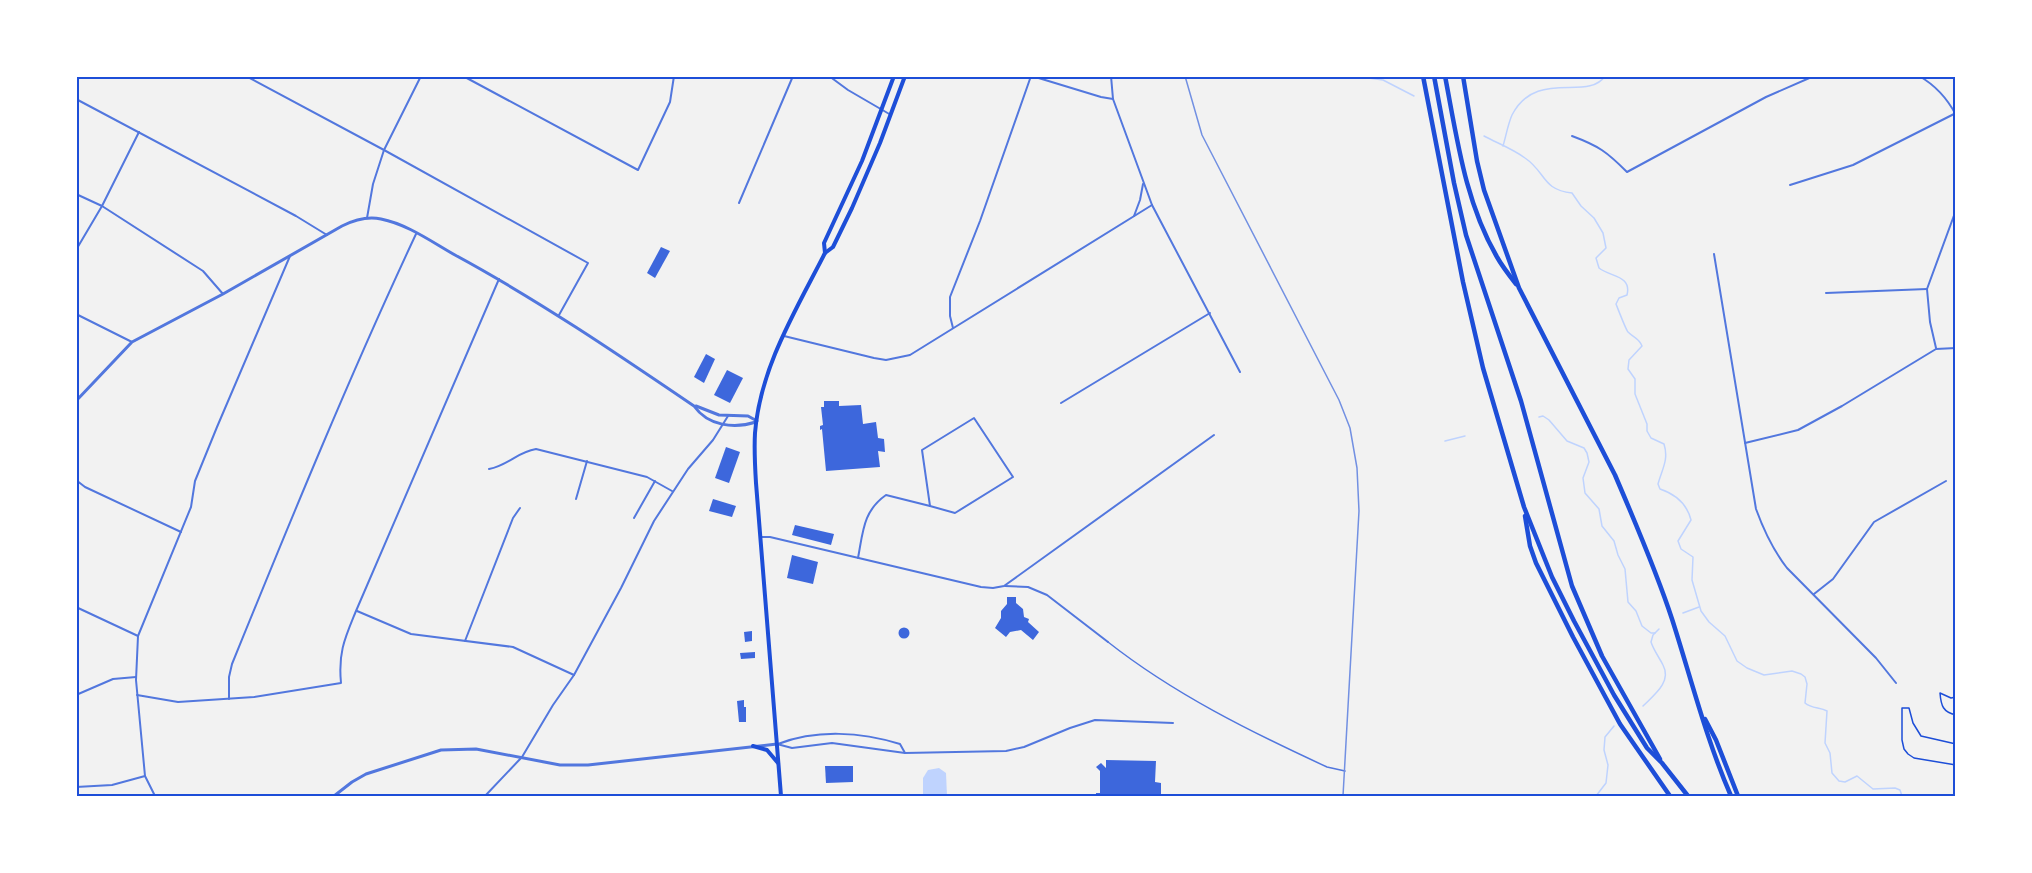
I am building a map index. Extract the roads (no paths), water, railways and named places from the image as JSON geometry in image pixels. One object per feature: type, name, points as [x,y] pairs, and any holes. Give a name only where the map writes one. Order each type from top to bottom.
[{"type":"highway","points":[[1423,76],[1452,229],[1478,347],[1524,507],[1552,577],[1588,647],[1637,733],[1650,752],[1662,763]]},
{"type":"highway","points":[[1434,76],[1466,235],[1518,394],[1569,576],[1602,656],[1662,763],[1688,796]]},
{"type":"highway","points":[[1445,76],[1462,167],[1471,198],[1497,258],[1519,288]]},
{"type":"highway","points":[[1463,76],[1484,190],[1519,288],[1615,475],[1628,505],[1661,589],[1731,796]]},
{"type":"highway","points":[[1524,507],[1530,546],[1558,608],[1620,724],[1670,796]]},
{"type":"highway","points":[[1700,709],[1716,740],[1738,796]]},
{"type":"main road","points":[[825,253],[824,243],[862,161],[894,76]]},
{"type":"main road","points":[[781,796],[755,465],[757,421],[765,382],[783,336],[825,253],[833,247],[852,208],[905,76]]},
{"type":"main road","points":[[753,746],[767,750],[778,763]]},
{"type":"street","points":[[246,76],[588,263],[560,315]]},
{"type":"street","points":[[367,218],[373,184],[384,150],[421,76]]},
{"type":"street","points":[[463,76],[638,170],[670,102],[674,76]]},
{"type":"street","points":[[739,203],[793,76]]},
{"type":"street","points":[[829,76],[848,90],[891,114]]},
{"type":"street","points":[[953,328],[950,316],[951,297],[1031,76],[1113,99]]},
{"type":"street","points":[[1111,76],[1113,99],[1152,205],[1240,372]]},
{"type":"street","points":[[1572,136],[1595,144],[1627,172],[1766,97],[1814,76]]},
{"type":"street","points":[[1790,185],[1853,165],[1955,113],[1931,83],[1919,76]]},
{"type":"street","points":[[76,99],[296,216],[327,235]]},
{"type":"street","points":[[76,250],[102,206],[139,132]]},
{"type":"street","points":[[1134,216],[1143,184]]},
{"type":"street","points":[[76,194],[102,206],[203,271],[222,294]]},
{"type":"street","points":[[783,336],[886,360],[910,355],[1152,205]]},
{"type":"street","points":[[1936,349],[1926,288],[1956,210]]},
{"type":"street","points":[[76,401],[132,342],[327,235],[354,221],[367,218],[385,220],[416,234],[499,279],[560,315],[694,406],[715,414],[748,416],[757,421]]},
{"type":"street","points":[[229,699],[229,677],[232,664],[295,508],[416,234]]},
{"type":"street","points":[[1714,254],[1756,509],[1766,534],[1776,554],[1787,568],[1876,658],[1896,683]]},
{"type":"street","points":[[155,796],[145,777],[136,677],[138,636],[191,507],[195,481],[290,256]]},
{"type":"street","points":[[137,695],[178,702],[229,699],[341,682],[339,664],[342,648],[356,611],[499,279]]},
{"type":"street","points":[[1826,293],[1926,288]]},
{"type":"street","points":[[1061,403],[1210,313]]},
{"type":"street","points":[[76,314],[132,342]]},
{"type":"street","points":[[1745,443],[1798,429],[1842,406],[1936,349],[1956,348]]},
{"type":"street","points":[[694,406],[707,419],[723,424],[747,424],[757,421]]},
{"type":"street","points":[[485,796],[522,757],[574,675],[654,521],[694,461],[713,440],[728,416]]},
{"type":"street","points":[[858,558],[868,513],[876,502],[886,495],[955,513],[1012,477],[974,418],[922,450],[930,506]]},
{"type":"street","points":[[1004,586],[1214,435]]},
{"type":"street","points":[[489,470],[503,466],[527,451],[536,449],[647,477],[673,491]]},
{"type":"street","points":[[576,499],[587,461]]},
{"type":"street","points":[[76,480],[85,487],[181,532]]},
{"type":"street","points":[[634,518],[655,481]]},
{"type":"street","points":[[1813,595],[1833,579],[1874,522],[1946,481]]},
{"type":"street","points":[[465,641],[513,518],[520,508]]},
{"type":"street","points":[[760,537],[770,537],[981,587],[1028,587],[1047,596],[1108,642]]},
{"type":"street","points":[[76,607],[138,636]]},
{"type":"street","points":[[356,611],[411,634],[513,647],[574,675]]},
{"type":"street","points":[[76,695],[113,679],[136,677]]},
{"type":"street","points":[[777,744],[792,748],[832,743],[905,753],[1016,750],[1095,720],[1173,723]]},
{"type":"street","points":[[334,796],[366,774],[441,750],[476,749],[560,765],[588,765],[777,744],[789,739],[817,735],[858,734],[875,736],[900,744],[905,753]]},
{"type":"street","points":[[76,787],[112,785],[145,777]]},
{"type":"lane","points":[[1108,642],[1153,675],[1198,702],[1327,767],[1345,771]]},
{"type":"water","points":[[939,768],[946,773],[947,796],[923,796],[923,778],[928,770]]},
{"type":"waterway","points":[[1354,76],[1383,80],[1414,96]]},
{"type":"waterway","points":[[1503,146],[1512,115],[1522,101],[1534,93],[1547,89],[1597,83],[1605,76]]},
{"type":"waterway","points":[[1484,136],[1532,163],[1555,188],[1572,193],[1581,206],[1594,218],[1603,233],[1606,248],[1596,258],[1599,268],[1619,277],[1626,284],[1627,295],[1619,298],[1616,304],[1627,330],[1642,346],[1629,360],[1628,369],[1635,379],[1635,394],[1651,438],[1664,444],[1665,460],[1658,484],[1660,489],[1680,500],[1691,520],[1678,541],[1681,549],[1693,557],[1692,580],[1701,611],[1709,622],[1725,636],[1737,661],[1747,668],[1764,675],[1792,671],[1805,677],[1807,684],[1805,703],[1827,711],[1825,743],[1830,753],[1832,773],[1839,781],[1845,782],[1857,776],[1873,789],[1895,788],[1900,790],[1902,796]]},
{"type":"waterway","points":[[1539,417],[1543,416],[1549,420],[1567,441],[1584,448],[1587,453],[1589,462],[1583,478],[1585,493],[1599,509],[1602,526],[1614,541],[1625,569],[1628,602],[1636,611],[1642,626],[1651,633],[1655,633]]},
{"type":"waterway","points":[[1445,441],[1465,436]]},
{"type":"waterway","points":[[1683,613],[1699,607]]},
{"type":"waterway","points":[[1643,706],[1664,683],[1665,671],[1651,642],[1653,635],[1659,629]]},
{"type":"waterway","points":[[1596,796],[1606,783],[1608,765],[1604,750],[1605,737],[1614,726]]},
{"type":"railway","points":[[1185,76],[1202,135],[1339,400],[1350,428],[1357,468],[1359,511],[1343,796]]}]
